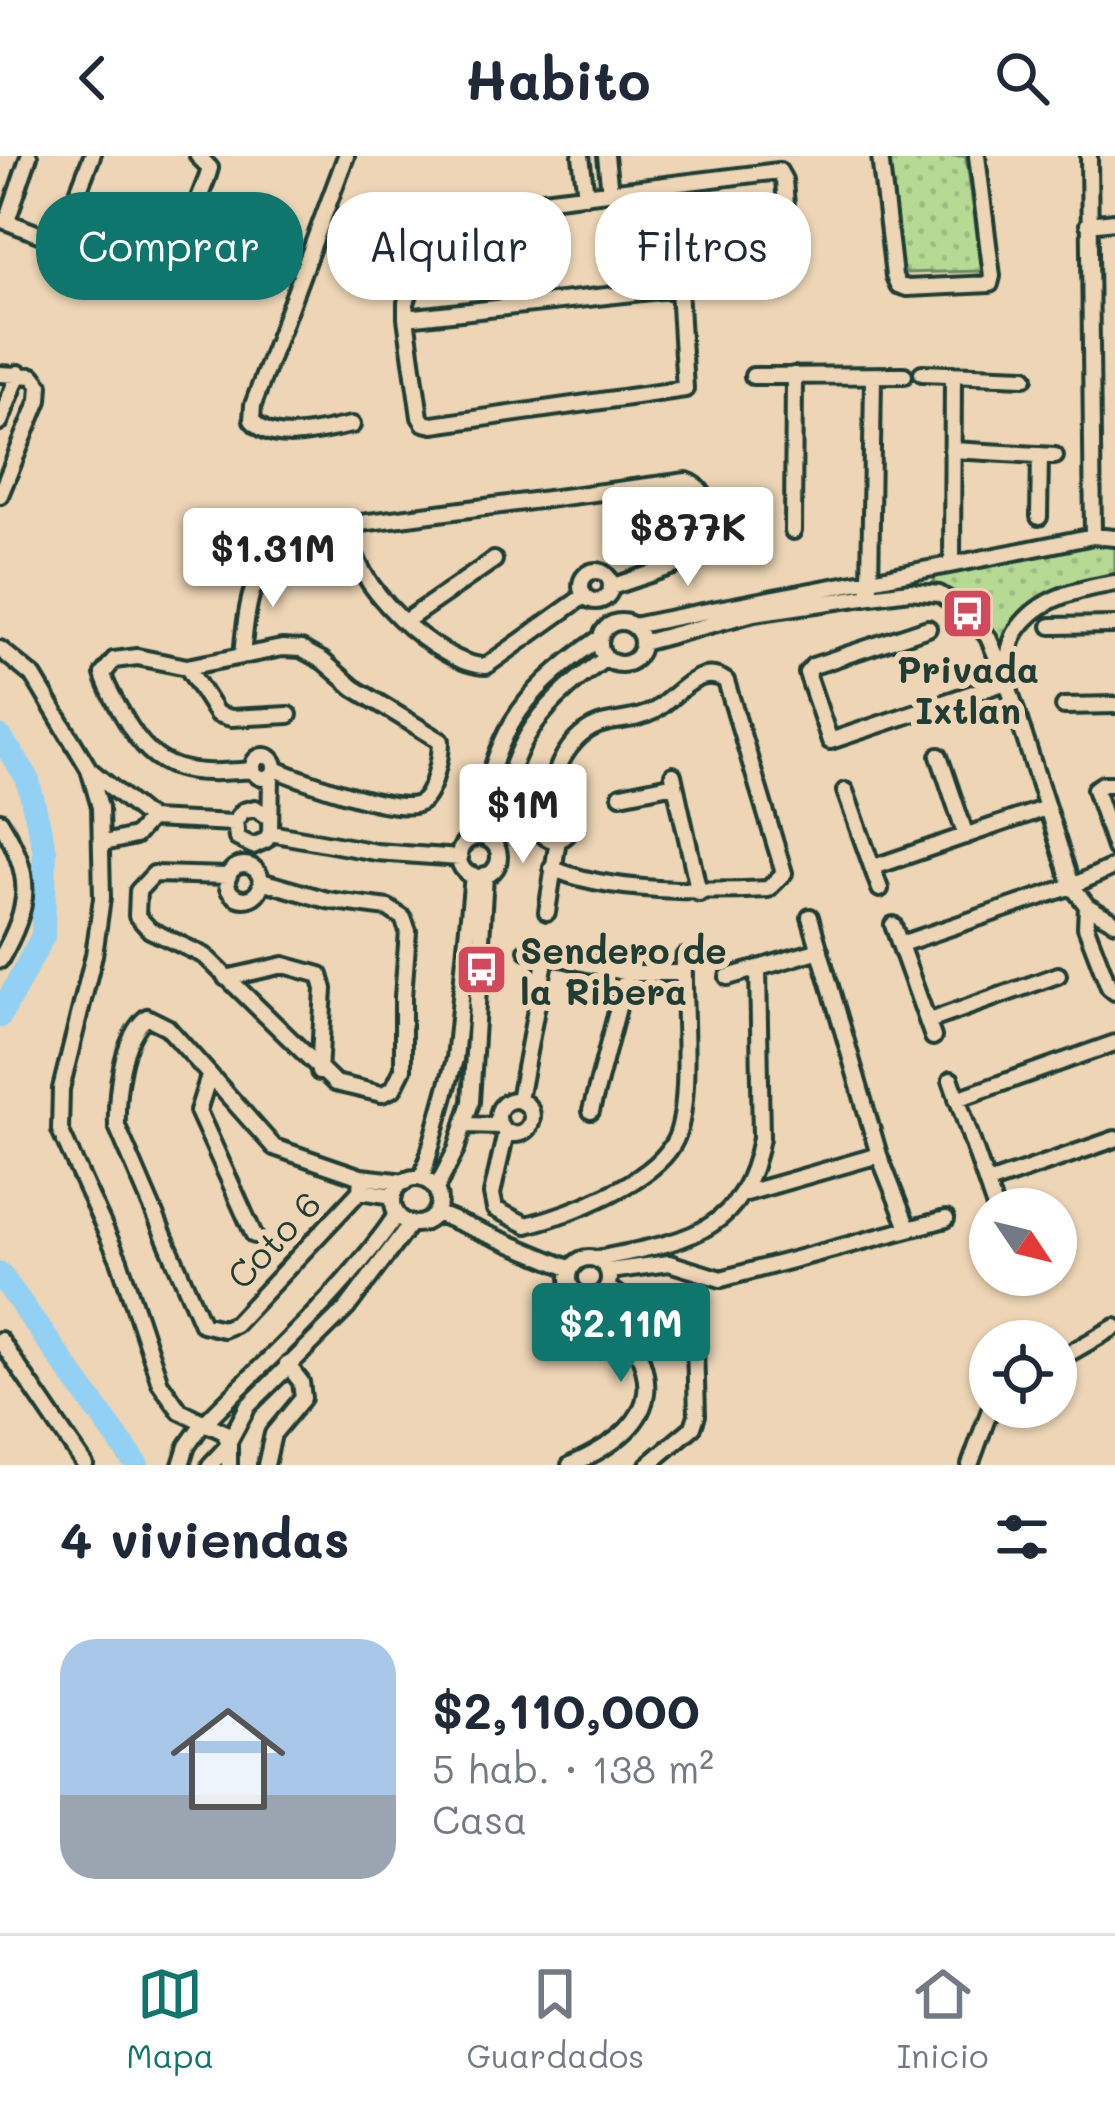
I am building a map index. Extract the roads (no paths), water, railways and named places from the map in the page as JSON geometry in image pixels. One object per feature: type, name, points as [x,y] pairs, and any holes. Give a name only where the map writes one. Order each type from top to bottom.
[{"type":"street","points":[[29,156],[3,220],[36,232]]},
{"type":"street","points":[[78,192],[92,156]]},
{"type":"street","points":[[198,156],[210,168],[201,192]]},
{"type":"street","points":[[346,156],[253,405],[252,420],[262,432],[275,436],[352,425]]},
{"type":"street","points":[[581,156],[586,195]]},
{"type":"street","points":[[606,156],[610,192],[771,169],[779,171],[784,192]]},
{"type":"street","points":[[880,156],[898,285],[943,288],[990,284],[977,156]]},
{"type":"street","points":[[1079,156],[1089,177]]},
{"type":"street","points":[[1089,156],[1093,536]]},
{"type":"street","points":[[595,194],[436,213],[416,266],[406,319],[424,423],[685,388],[680,300]]},
{"type":"street","points":[[1088,224],[1115,221]]},
{"type":"street","points":[[406,319],[595,298]]},
{"type":"street","points":[[0,422],[19,373]]},
{"type":"street","points":[[922,373],[1025,377]]},
{"type":"street","points":[[0,374],[33,376],[40,385],[39,400],[0,495]]},
{"type":"street","points":[[939,594],[932,579],[945,566],[953,374]]},
{"type":"street","points":[[793,531],[794,375]]},
{"type":"street","points":[[754,376],[904,375]]},
{"type":"street","points":[[870,589],[873,376]]},
{"type":"street","points":[[952,450],[1048,455],[1039,517]]},
{"type":"street","points":[[688,481],[706,493],[710,540],[706,551],[610,590],[486,667],[462,662],[404,622],[375,594],[350,546],[352,532],[362,524],[688,481]]},
{"type":"street","points":[[606,658],[618,664],[632,661],[642,643],[870,589],[945,566],[1093,536],[1114,539]]},
{"type":"street","points":[[242,656],[251,588],[258,569],[276,550]]},
{"type":"street","points":[[404,622],[494,560]]},
{"type":"street","points":[[487,836],[513,759],[529,728],[568,685],[606,658],[617,628],[610,590],[604,573],[589,572],[580,586],[617,628],[642,643]]},
{"type":"street","points":[[1005,679],[1013,638],[1040,606],[1073,591],[1114,582]]},
{"type":"street","points":[[422,1179],[455,1059],[479,875],[498,862],[498,850],[487,836],[495,755],[511,720],[556,669],[617,628],[752,601],[870,589],[939,594],[968,613],[988,637],[1072,886],[1087,906],[1115,922]]},
{"type":"street","points":[[1051,626],[1115,625]]},
{"type":"street","points":[[928,628],[813,666],[806,673],[830,741],[1005,679]]},
{"type":"street","points":[[988,637],[997,641],[1013,638]]},
{"type":"street","points":[[0,649],[34,677],[88,769],[100,807],[102,898],[94,956],[61,1089],[60,1130],[119,1259],[160,1383],[180,1411],[224,1432],[229,1465]]},
{"type":"street","points":[[301,649],[441,741],[428,794],[421,802],[408,805],[335,793],[264,773],[175,768],[147,754],[103,674],[114,660],[137,657],[187,667],[242,656],[301,649]]},
{"type":"street","points":[[187,667],[217,714],[231,718],[289,715]]},
{"type":"street","points":[[479,875],[464,868],[460,858],[465,842],[543,818],[563,809],[570,818],[567,834],[548,838],[543,818],[554,772],[575,741],[599,722],[654,711],[705,675],[726,681],[784,873],[767,889],[699,893],[573,878],[553,868]]},
{"type":"street","points":[[1064,706],[1115,705]]},
{"type":"street","points":[[939,756],[966,836]]},
{"type":"street","points":[[88,769],[150,819],[234,823]]},
{"type":"street","points":[[245,873],[263,825],[264,773]]},
{"type":"street","points":[[621,795],[674,780],[699,893]]},
{"type":"street","points":[[1115,784],[1095,789],[1115,848]]},
{"type":"street","points":[[845,791],[880,889]]},
{"type":"street","points":[[100,807],[125,798]]},
{"type":"street","points":[[874,867],[1046,808]]},
{"type":"street","points":[[245,873],[234,823],[243,811],[263,825],[376,852],[460,858]]},
{"type":"street","points":[[496,812],[543,818]]},
{"type":"street","points":[[104,843],[135,836],[150,819]]},
{"type":"street","points":[[0,821],[19,852],[26,889],[20,924],[0,960]]},
{"type":"street","points":[[241,842],[263,825]]},
{"type":"street","points":[[547,912],[558,839]]},
{"type":"street","points":[[901,944],[1072,886],[1115,866]]},
{"type":"street","points":[[245,873],[327,900],[388,908],[403,918],[408,932],[403,1069],[393,1088],[382,1094],[347,1089],[319,1072],[205,956],[141,924],[137,916],[138,891],[154,874],[245,873]]},
{"type":"street","points":[[436,1189],[471,1102],[479,875]]},
{"type":"street","points":[[1087,906],[1086,927],[1115,992]]},
{"type":"street","points":[[810,917],[879,1155],[908,1228]]},
{"type":"street","points":[[893,925],[934,1037]]},
{"type":"street","points":[[527,950],[627,973],[684,965],[683,1115],[674,1144],[651,1169],[590,1203],[526,1226],[495,1209],[492,1194],[503,1129],[546,956]]},
{"type":"street","points":[[728,977],[820,950]]},
{"type":"street","points":[[226,978],[284,965],[320,975],[324,989],[319,1072]]},
{"type":"street","points":[[758,968],[761,1138],[743,1194],[723,1220],[699,1235],[597,1259],[583,1258],[571,1269],[573,1292],[587,1299],[606,1284],[669,1263],[721,1279],[946,1219]]},
{"type":"street","points":[[591,1111],[627,973]]},
{"type":"street","points":[[929,1021],[1058,975]]},
{"type":"street","name":"Coto 6","points":[[146,1017],[167,1027],[274,1147],[360,1184],[235,1324],[223,1329],[202,1324],[117,1126],[116,1105],[132,1034],[146,1017]]},
{"type":"street","points":[[957,1099],[1115,1043]]},
{"type":"street","points":[[209,1076],[198,1111],[254,1235]]},
{"type":"street","points":[[951,1080],[989,1188]]},
{"type":"street","points":[[465,1125],[522,1132],[532,1119],[526,1104],[471,1102]]},
{"type":"street","points":[[988,1183],[1115,1138]]},
{"type":"street","points":[[743,1194],[879,1155]]},
{"type":"street","points":[[181,1465],[192,1438],[206,1422],[371,1252],[404,1219],[430,1220],[440,1201],[436,1189],[422,1179],[360,1184]]},
{"type":"street","points":[[394,1196],[404,1181]]},
{"type":"street","points":[[360,1184],[394,1196],[404,1219]]},
{"type":"street","points":[[436,1213],[571,1269]]},
{"type":"street","points":[[210,1465],[248,1406],[347,1308],[404,1219]]},
{"type":"street","points":[[678,1241],[681,1265]]},
{"type":"street","points":[[570,1465],[619,1440],[632,1426],[645,1392],[642,1353],[597,1259]]},
{"type":"street","points":[[606,1284],[639,1310],[692,1335],[695,1346],[697,1415],[693,1427],[648,1465]]},
{"type":"street","points":[[1077,1349],[1115,1327]]},
{"type":"street","points":[[0,1340],[85,1465]]},
{"type":"street","points":[[266,1465],[273,1434],[303,1398],[301,1382],[287,1364]]},
{"type":"street","points":[[970,1465],[983,1428]]},
{"type":"waterway","points":[[0,737],[27,777],[45,851],[43,936],[0,1016]]},
{"type":"waterway","points":[[0,1274],[137,1465]]},
{"type":"place","name":"Privada Ixtlan","points":[[968,613]]},
{"type":"place","name":"Sendero de la Ribera","points":[[481,970]]}]
